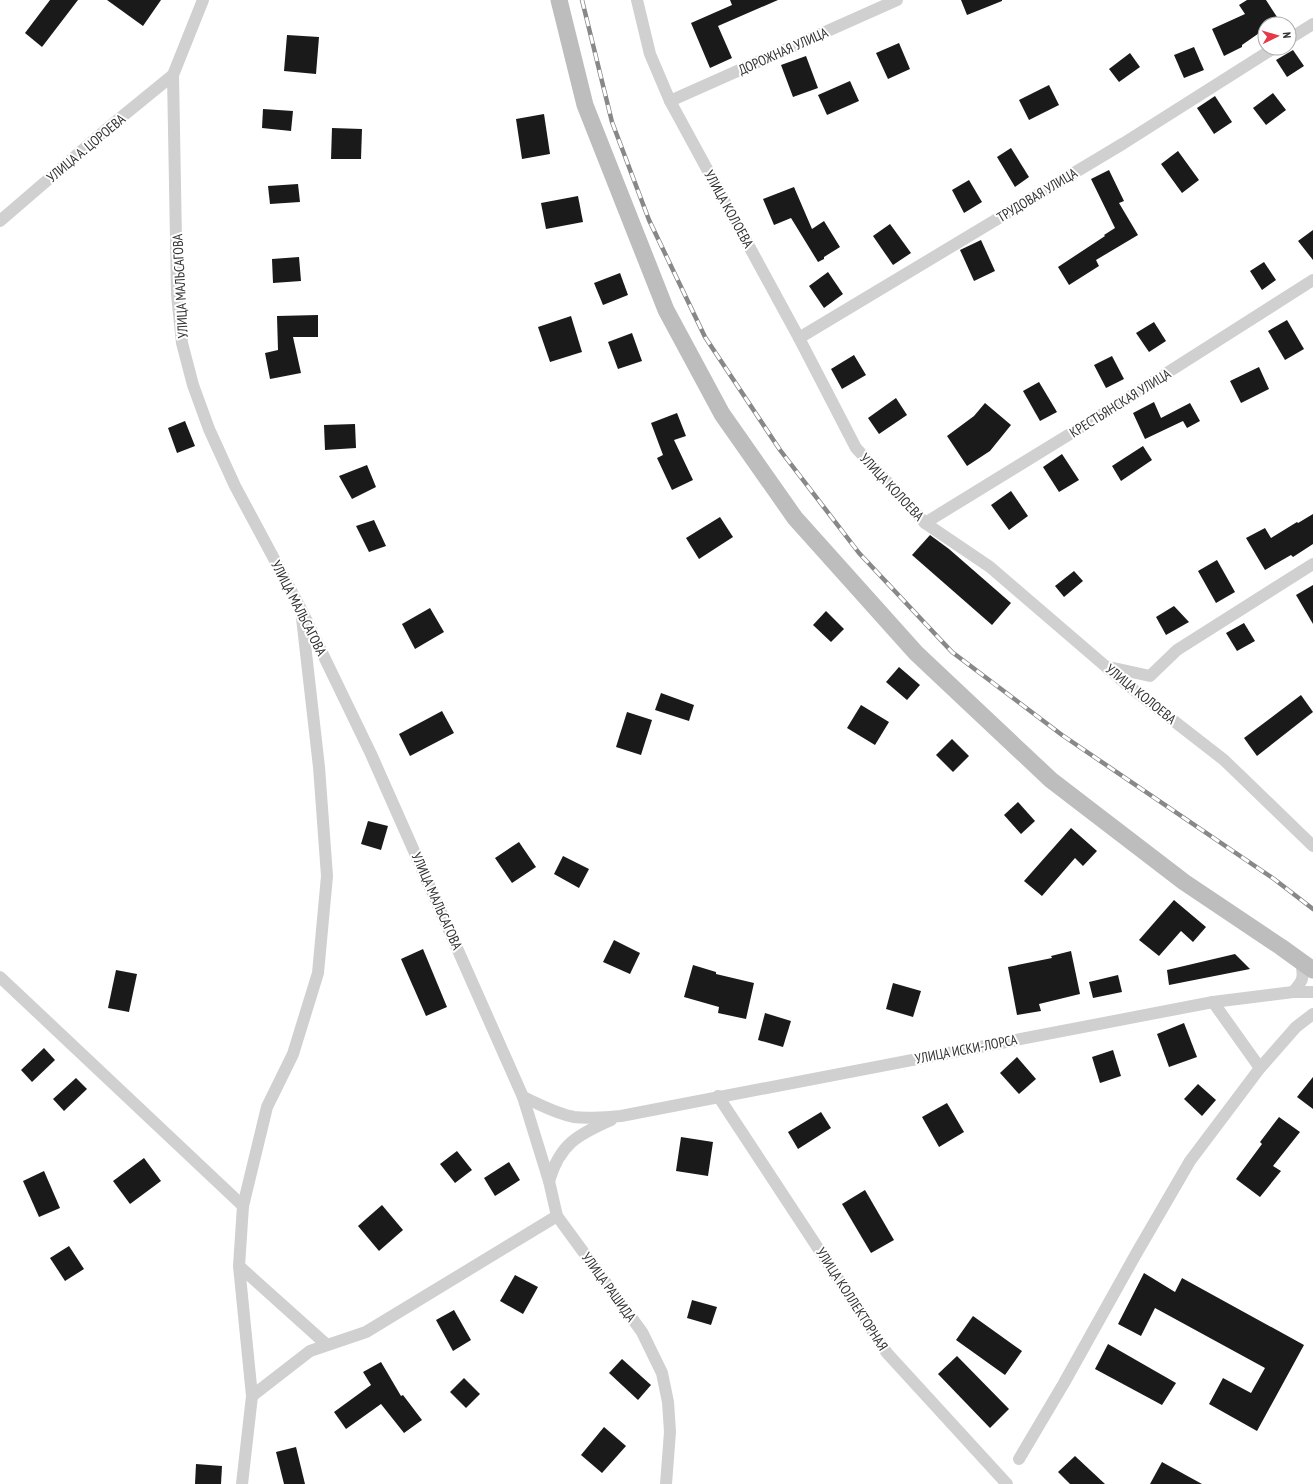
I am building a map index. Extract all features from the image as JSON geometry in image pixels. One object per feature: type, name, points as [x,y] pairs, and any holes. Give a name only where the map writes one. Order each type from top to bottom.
[{"type":"street","name":"УЛИЦА МАЛЬСАГОВА","points":[[203,0],[173,75],[177,294],[182,342],[193,385],[208,429],[235,486],[300,609],[371,754],[523,1097]]},
{"type":"street","points":[[559,0],[584,105],[666,310],[722,414],[794,518],[916,653],[1051,780],[1184,882],[1307,966],[1303,973],[1303,979],[1293,992]]},
{"type":"street","name":"УЛИЦА КОЛОЕВА","points":[[637,0],[650,54],[670,101],[799,338],[856,448],[925,523],[990,566],[1106,667],[1224,760],[1313,846]]},
{"type":"street","name":"ДОРОЖНАЯ УЛИЦА","points":[[670,101],[897,0]]},
{"type":"street","points":[[1297,34],[1313,24]]},
{"type":"street","name":"ТРУДОВАЯ УЛИЦА","points":[[799,338],[1124,143],[1261,56]]},
{"type":"street","name":"УЛИЦА А. ЦОРОЕВА","points":[[0,221],[108,128],[173,75]]},
{"type":"street","name":"КРЕСТЬЯНСКАЯ УЛИЦА","points":[[925,523],[1096,418],[1313,280]]},
{"type":"street","points":[[1106,667],[1150,676],[1177,650],[1313,564]]},
{"type":"street","points":[[242,1484],[252,1396],[238,1266],[243,1206],[267,1107],[293,1054],[318,973],[327,876],[319,767],[300,609]]},
{"type":"street","points":[[0,977],[243,1206]]},
{"type":"street","name":"УЛИЦА ИСКИ-ЛОРСА","points":[[621,1116],[718,1096],[1213,1002],[1293,992],[1313,992]]},
{"type":"street","points":[[1213,1002],[1260,1068]]},
{"type":"street","points":[[1019,1459],[1064,1383],[1190,1161],[1260,1068],[1296,1027],[1313,1014]]},
{"type":"street","name":"УЛИЦА КОЛЛЕКТОРНАЯ","points":[[718,1096],[887,1352],[1007,1484]]},
{"type":"street","points":[[523,1097],[573,1117],[594,1118],[621,1116]]},
{"type":"street","name":"УЛИЦА РАШИДА","points":[[523,1097],[550,1181],[557,1216],[642,1332],[662,1373],[668,1402],[670,1432],[666,1484]]},
{"type":"street","points":[[550,1181],[558,1158],[574,1139],[593,1128],[621,1116]]},
{"type":"street","points":[[252,1396],[310,1351],[366,1332],[557,1216]]},
{"type":"street","points":[[238,1266],[327,1345]]},
{"type":"building","points":[[50,0],[78,0],[42,47],[25,33]]},
{"type":"building","points":[[107,0],[161,0],[143,26]]},
{"type":"building","points":[[730,0],[778,0],[718,26],[732,58],[710,68],[691,23],[732,5]]},
{"type":"building","points":[[961,0],[1002,0],[1002,1],[967,15]]},
{"type":"building","points":[[1247,0],[1266,0],[1276,16],[1257,16],[1257,35],[1242,45],[1242,47],[1224,56],[1212,29],[1245,14],[1239,5]]},
{"type":"building","points":[[287,35],[319,37],[316,74],[284,71]]},
{"type":"building","points":[[899,43],[910,69],[888,79],[876,53]]},
{"type":"building","points":[[1194,47],[1204,70],[1184,78],[1174,55]]},
{"type":"building","points":[[1130,53],[1140,67],[1119,82],[1109,69]]},
{"type":"building","points":[[806,56],[818,88],[793,97],[781,65]]},
{"type":"building","points":[[1283,56],[1297,56],[1304,66],[1287,77],[1276,60]]},
{"type":"building","points":[[850,81],[859,101],[827,115],[818,95]]},
{"type":"building","points":[[1049,85],[1059,105],[1029,120],[1019,100]]},
{"type":"building","points":[[1273,93],[1286,110],[1266,125],[1253,108]]},
{"type":"building","points":[[1215,96],[1232,122],[1214,134],[1197,108]]},
{"type":"building","points":[[263,109],[293,111],[291,131],[262,128]]},
{"type":"building","points":[[544,114],[550,154],[522,159],[516,119]]},
{"type":"building","points":[[332,128],[362,129],[361,159],[331,159]]},
{"type":"building","points":[[1011,148],[1029,177],[1015,187],[997,157]]},
{"type":"building","points":[[1178,151],[1199,180],[1182,193],[1161,164]]},
{"type":"building","points":[[1109,170],[1124,201],[1119,203],[1138,235],[1096,260],[1099,266],[1069,285],[1058,267],[1115,228],[1091,179]]},
{"type":"building","points":[[969,180],[982,202],[964,213],[952,190]]},
{"type":"building","points":[[298,184],[300,202],[270,204],[268,186]]},
{"type":"building","points":[[794,187],[812,229],[824,221],[840,247],[818,262],[791,218],[774,225],[763,199]]},
{"type":"building","points":[[578,196],[583,222],[546,229],[541,203]]},
{"type":"building","points":[[890,224],[911,253],[893,265],[873,236]]},
{"type":"building","points":[[1313,230],[1313,260],[1298,241]]},
{"type":"building","points":[[981,240],[995,271],[974,281],[960,250]]},
{"type":"building","points":[[299,257],[301,281],[273,283],[272,259]]},
{"type":"building","points":[[1264,262],[1276,280],[1262,290],[1250,271]]},
{"type":"building","points":[[828,272],[843,294],[824,308],[809,286]]},
{"type":"building","points":[[620,273],[628,295],[603,305],[594,283]]},
{"type":"building","points":[[318,315],[318,337],[293,337],[301,373],[270,379],[265,353],[278,350],[277,316]]},
{"type":"building","points":[[571,316],[582,352],[550,362],[538,327]]},
{"type":"building","points":[[1287,320],[1304,349],[1285,360],[1268,331]]},
{"type":"building","points":[[1154,322],[1166,341],[1149,352],[1136,333]]},
{"type":"building","points":[[632,333],[642,361],[618,369],[608,342]]},
{"type":"building","points":[[854,355],[866,375],[842,389],[831,369]]},
{"type":"building","points":[[1112,356],[1124,379],[1106,388],[1094,365]]},
{"type":"building","points":[[1259,367],[1269,389],[1241,403],[1230,381]]},
{"type":"building","points":[[1039,382],[1057,412],[1040,421],[1023,391]]},
{"type":"building","points":[[896,398],[907,415],[879,434],[868,418]]},
{"type":"building","points":[[1154,402],[1161,418],[1190,403],[1200,421],[1187,428],[1183,421],[1145,439],[1133,413]]},
{"type":"building","points":[[985,403],[1011,425],[990,451],[967,466],[947,436],[974,416]]},
{"type":"building","points":[[677,413],[686,436],[674,440],[693,480],[672,490],[657,458],[663,455],[651,423]]},
{"type":"building","points":[[185,421],[195,446],[177,453],[168,428]]},
{"type":"building","points":[[355,424],[356,448],[325,450],[324,425]]},
{"type":"building","points":[[1143,446],[1152,460],[1121,481],[1112,466]]},
{"type":"building","points":[[1062,454],[1079,480],[1059,492],[1043,467]]},
{"type":"building","points":[[367,465],[376,487],[352,499],[339,476]]},
{"type":"building","points":[[1011,491],[1028,516],[1009,530],[991,505]]},
{"type":"building","points":[[1313,514],[1313,544],[1293,557],[1291,555],[1265,570],[1246,538],[1265,528],[1271,538]]},
{"type":"building","points":[[720,517],[733,537],[699,559],[686,538]]},
{"type":"building","points":[[374,520],[386,546],[369,552],[356,526]]},
{"type":"building","points":[[930,535],[949,549],[1011,603],[992,625],[912,555]]},
{"type":"building","points":[[1217,560],[1235,592],[1216,603],[1198,571]]},
{"type":"building","points":[[1074,571],[1083,581],[1064,597],[1055,586]]},
{"type":"building","points":[[1313,585],[1313,624],[1296,595]]},
{"type":"building","points":[[1174,606],[1189,622],[1166,635],[1156,617]]},
{"type":"building","points":[[430,608],[444,632],[415,649],[402,624]]},
{"type":"building","points":[[826,611],[844,629],[831,642],[813,625]]},
{"type":"building","points":[[1244,623],[1255,641],[1237,651],[1226,633]]},
{"type":"building","points":[[899,667],[920,685],[907,700],[886,682]]},
{"type":"building","points":[[661,693],[694,705],[689,721],[655,710]]},
{"type":"building","points":[[1301,695],[1313,712],[1257,756],[1244,738]]},
{"type":"building","points":[[861,705],[889,722],[875,745],[847,728]]},
{"type":"building","points":[[442,711],[454,733],[410,756],[399,734]]},
{"type":"building","points":[[627,712],[652,720],[641,755],[616,747]]},
{"type":"building","points":[[952,739],[969,756],[953,772],[936,755]]},
{"type":"building","points":[[1018,802],[1035,821],[1021,834],[1004,815]]},
{"type":"building","points":[[368,821],[388,826],[381,850],[361,844]]},
{"type":"building","points":[[1071,828],[1097,851],[1083,866],[1075,858],[1042,896],[1024,881]]},
{"type":"building","points":[[519,842],[536,867],[512,883],[495,858]]},
{"type":"building","points":[[563,856],[589,869],[579,888],[554,874]]},
{"type":"building","points":[[1174,900],[1206,927],[1193,942],[1181,931],[1159,956],[1139,940]]},
{"type":"building","points":[[614,940],[640,953],[630,974],[603,962]]},
{"type":"building","points":[[423,949],[447,1007],[426,1016],[401,959]]},
{"type":"building","points":[[1071,951],[1080,994],[1039,1004],[1041,1011],[1017,1015],[1008,967],[1052,958],[1051,956]]},
{"type":"building","points":[[1235,954],[1250,969],[1169,985],[1167,970]]},
{"type":"building","points":[[693,965],[716,972],[716,974],[754,983],[746,1019],[718,1013],[719,1007],[684,997]]},
{"type":"building","points":[[116,970],[137,974],[129,1012],[108,1008]]},
{"type":"building","points":[[1118,975],[1122,992],[1093,998],[1089,982]]},
{"type":"building","points":[[893,983],[921,991],[913,1017],[886,1009]]},
{"type":"building","points":[[765,1013],[791,1021],[783,1047],[758,1040]]},
{"type":"building","points":[[1184,1023],[1197,1057],[1169,1067],[1157,1034]]},
{"type":"building","points":[[44,1048],[55,1060],[32,1082],[21,1070]]},
{"type":"building","points":[[1113,1050],[1121,1076],[1100,1083],[1092,1057]]},
{"type":"building","points":[[1017,1057],[1036,1079],[1019,1094],[1000,1073]]},
{"type":"building","points":[[1313,1077],[1313,1109],[1297,1097]]},
{"type":"building","points":[[76,1078],[87,1089],[64,1111],[53,1099]]},
{"type":"building","points":[[1198,1084],[1216,1100],[1202,1116],[1184,1099]]},
{"type":"building","points":[[947,1103],[964,1132],[939,1147],[922,1117]]},
{"type":"building","points":[[821,1112],[831,1128],[798,1149],[788,1132]]},
{"type":"building","points":[[1279,1117],[1300,1132],[1273,1166],[1281,1171],[1260,1197],[1236,1179],[1262,1144],[1260,1142]]},
{"type":"building","points":[[681,1137],[713,1142],[708,1176],[676,1171]]},
{"type":"building","points":[[457,1151],[472,1170],[455,1183],[440,1164]]},
{"type":"building","points":[[144,1158],[161,1181],[130,1204],[113,1181]]},
{"type":"building","points":[[509,1162],[520,1180],[495,1196],[484,1178]]},
{"type":"building","points":[[44,1171],[60,1208],[39,1217],[23,1181]]},
{"type":"building","points":[[865,1190],[894,1240],[871,1253],[842,1204]]},
{"type":"building","points":[[382,1205],[403,1230],[379,1251],[358,1226]]},
{"type":"building","points":[[69,1246],[84,1269],[65,1281],[50,1258]]},
{"type":"building","points":[[1144,1273],[1175,1292],[1182,1278],[1304,1345],[1257,1431],[1209,1404],[1223,1378],[1251,1393],[1265,1368],[1155,1308],[1141,1336],[1118,1324]]},
{"type":"building","points":[[515,1275],[538,1287],[523,1314],[500,1301]]},
{"type":"building","points":[[692,1300],[717,1307],[711,1325],[687,1318]]},
{"type":"building","points":[[454,1310],[471,1340],[453,1351],[436,1320]]},
{"type":"building","points":[[973,1316],[1022,1351],[1005,1375],[956,1340]]},
{"type":"building","points":[[1108,1344],[1176,1383],[1162,1405],[1095,1369]]},
{"type":"building","points":[[957,1356],[1009,1409],[990,1428],[938,1374]]},
{"type":"building","points":[[622,1359],[651,1385],[638,1400],[609,1373]]},
{"type":"building","points":[[381,1362],[401,1396],[403,1395],[422,1420],[404,1433],[381,1404],[346,1429],[334,1412],[371,1385],[363,1372]]},
{"type":"building","points":[[464,1378],[480,1394],[466,1408],[450,1392]]},
{"type":"building","points":[[604,1427],[626,1446],[602,1473],[581,1455]]},
{"type":"building","points":[[296,1447],[305,1484],[284,1484],[276,1452]]},
{"type":"building","points":[[1075,1456],[1105,1484],[1070,1484],[1058,1472]]},
{"type":"building","points":[[1162,1462],[1202,1484],[1150,1484]]},
{"type":"building","points":[[196,1464],[222,1466],[221,1484],[195,1484]]},
{"type":"railway","points":[[582,0],[612,122],[649,220],[705,337],[780,450],[859,553],[952,652],[1062,735],[1274,879],[1313,909]]}]
